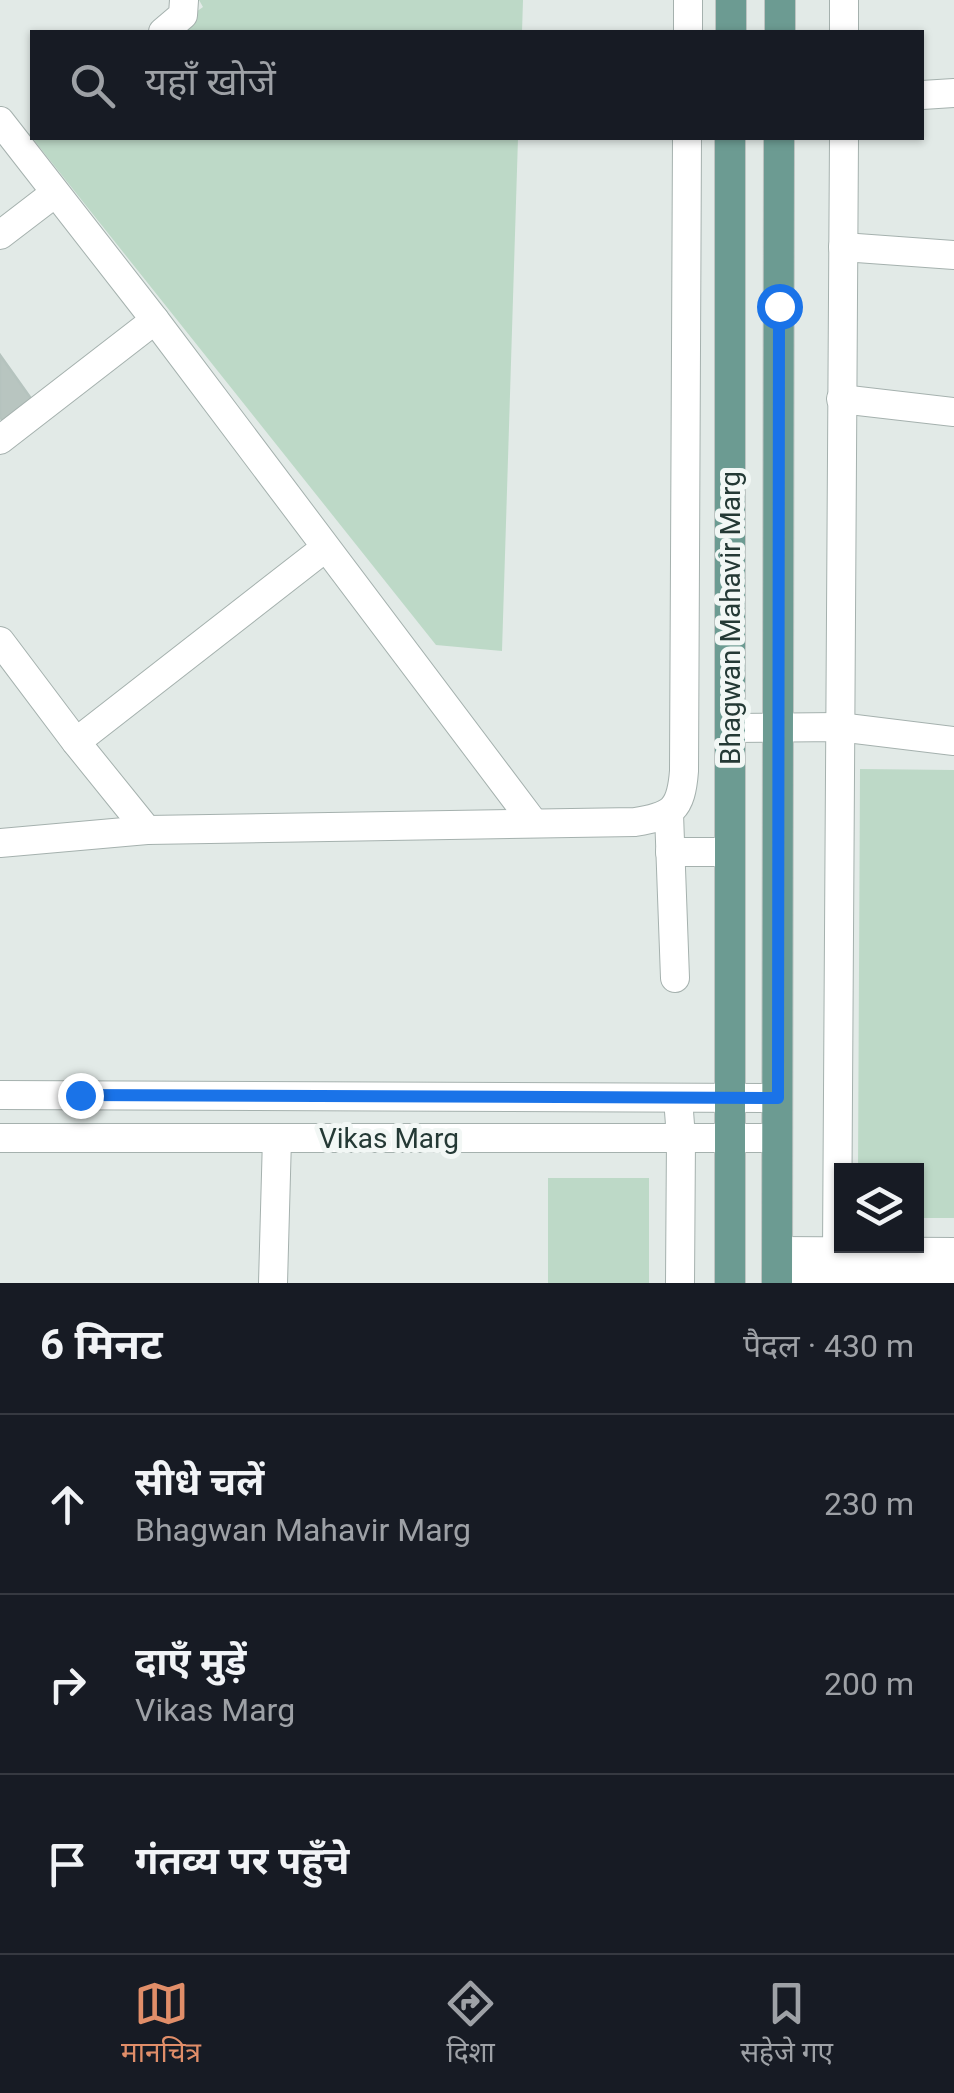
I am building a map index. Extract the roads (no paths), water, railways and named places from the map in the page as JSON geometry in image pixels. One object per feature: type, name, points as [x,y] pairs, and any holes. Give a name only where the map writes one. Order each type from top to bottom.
[{"type":"main road","points":[[730,30],[731,0]]},
{"type":"main road","points":[[780,0],[780,30]]},
{"type":"main road","name":"Bhagwan Mahavir Marg","points":[[730,140],[730,1098]]},
{"type":"main road","name":"Bhagwan Mahavir Marg","points":[[777,1271],[779,140]]},
{"type":"main road","points":[[730,1098],[730,1283]]},
{"type":"street","points":[[166,30],[183,15],[184,0]]},
{"type":"street","points":[[688,0],[688,30]]},
{"type":"street","points":[[844,0],[844,30]]},
{"type":"street","points":[[924,95],[954,93]]},
{"type":"street","points":[[11,133],[532,822]]},
{"type":"street","points":[[0,844],[148,830],[634,822],[669,814],[682,791],[684,771],[687,140]]},
{"type":"street","points":[[836,1271],[844,140]]},
{"type":"street","points":[[0,235],[55,193]]},
{"type":"street","points":[[842,247],[954,255]]},
{"type":"street","points":[[0,440],[155,320]]},
{"type":"street","points":[[841,399],[954,412]]},
{"type":"street","points":[[76,742],[325,548]]},
{"type":"street","points":[[0,642],[148,830]]},
{"type":"street","points":[[730,728],[839,728],[954,741]]},
{"type":"street","points":[[669,814],[674,978]]},
{"type":"street","points":[[670,852],[730,852]]},
{"type":"street","name":"Vikas Marg","points":[[0,1095],[778,1098]]},
{"type":"street","points":[[678,1098],[680,1283]]},
{"type":"street","name":"Vikas Marg","points":[[0,1138],[777,1138]]},
{"type":"street","points":[[274,1283],[277,1138]]},
{"type":"street","points":[[836,1271],[954,1252]]},
{"type":"street","points":[[777,1271],[954,1278]]}]
